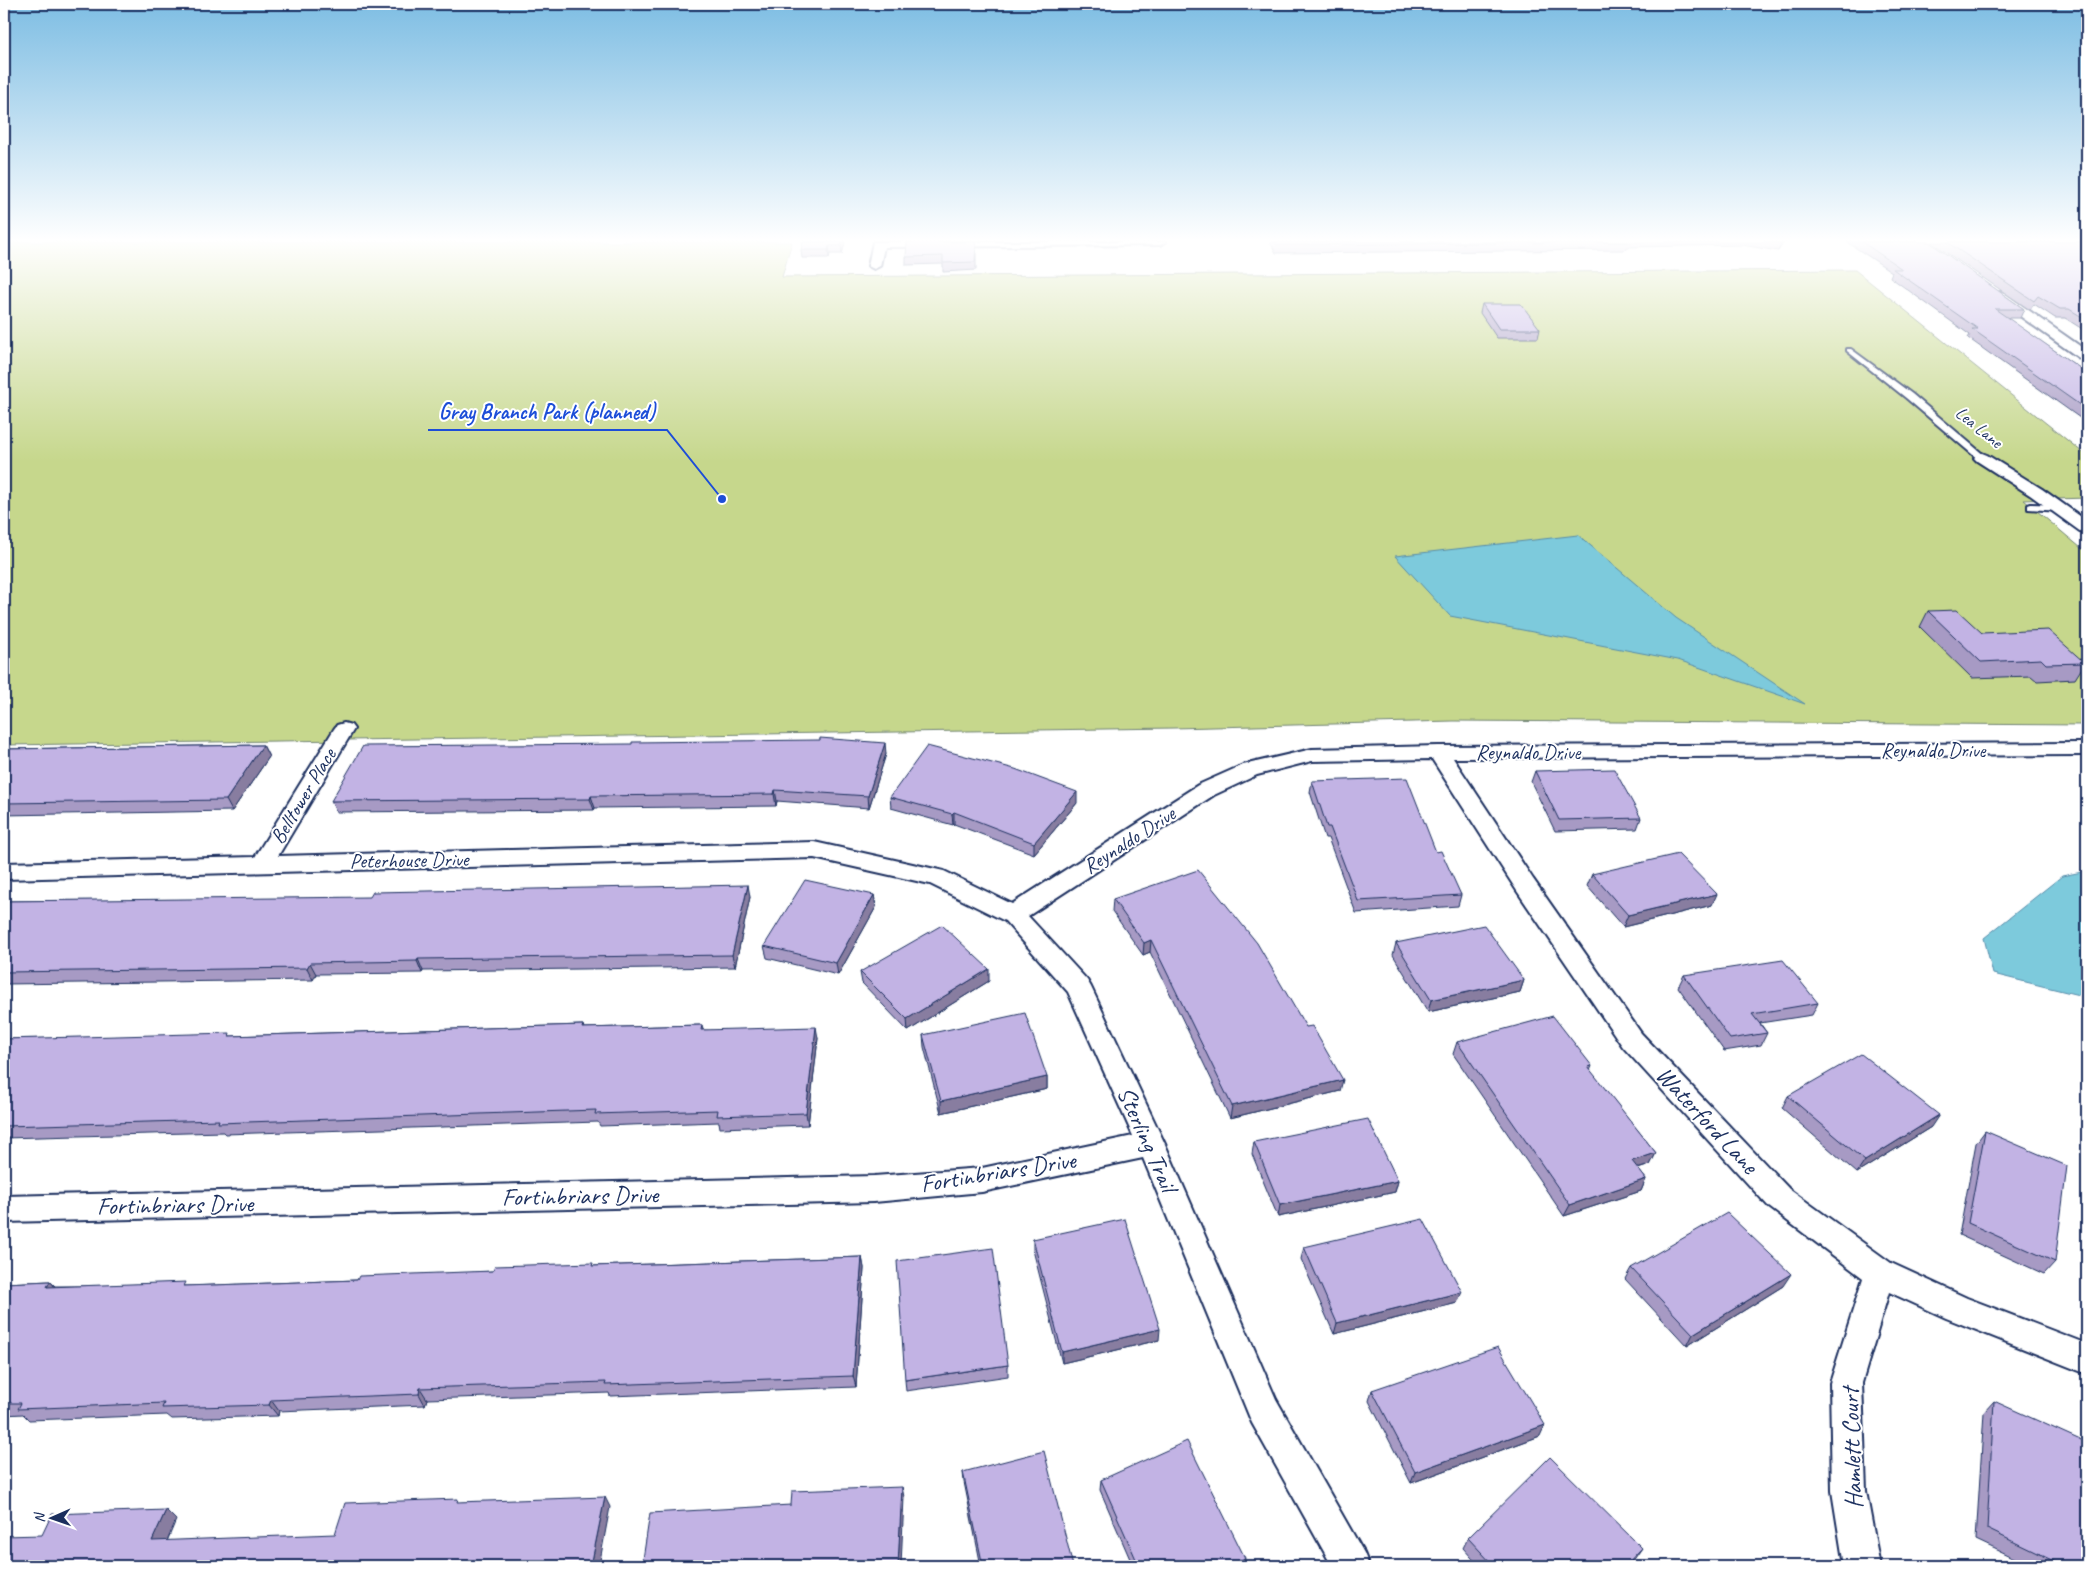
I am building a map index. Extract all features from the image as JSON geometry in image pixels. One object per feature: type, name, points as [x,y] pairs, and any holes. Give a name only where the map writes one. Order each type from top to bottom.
[{"type":"street","points":[[2028,315],[2087,357]]},
{"type":"street","name":"Lea Lane","points":[[1982,458],[2061,508],[2087,529]]},
{"type":"street","points":[[2061,508],[2087,508]]},
{"type":"street","name":"Belltower Place","points":[[262,864],[344,728]]},
{"type":"street","name":"Reynaldo Drive","points":[[1013,915],[1206,790],[1250,770],[1312,756],[1438,752],[2087,749]]},
{"type":"street","name":"Waterford Lane","points":[[1438,752],[1525,885],[1632,1040],[1779,1198],[1880,1273],[1957,1308],[2087,1359]]},
{"type":"street","name":"Peterhouse Drive","points":[[4,871],[814,850]]},
{"type":"street","name":"Sterling Trail","points":[[814,850],[936,877],[1013,915],[1078,987],[1151,1144],[1264,1411],[1351,1566]]},
{"type":"street","name":"Fortinbriars Drive","points":[[4,1209],[874,1189],[982,1180],[1151,1144]]},
{"type":"street","name":"Hamlett Court","points":[[1862,1566],[1850,1491],[1846,1383],[1880,1273]]},
{"type":"lane","name":"Lea Lane","points":[[1849,350],[1910,396],[1982,458]]},
{"type":"lane","points":[[2031,507],[2061,508]]},
{"type":"green space","points":[[4,315],[1911,315],[2087,456],[2087,498],[2024,500],[2087,553],[2087,725],[1453,721],[1174,728],[4,745]]},
{"type":"water","points":[[1578,535],[1676,618],[1805,704],[1678,660],[1450,616],[1395,556]]},
{"type":"water","points":[[2087,871],[2087,997],[1993,974],[1984,938],[2062,876]]},
{"type":"building","points":[[1490,315],[1530,315],[1540,329],[1499,329]]},
{"type":"building","points":[[1959,315],[2004,315],[2087,373],[2087,410],[1972,329],[1978,329]]},
{"type":"building","points":[[2079,315],[2087,315],[2087,320]]},
{"type":"building","points":[[1957,610],[1982,633],[2048,630],[2085,663],[2046,664],[2041,659],[1981,662],[1928,611]]},
{"type":"building","points":[[820,738],[885,743],[868,796],[775,790],[774,794],[591,796],[590,799],[331,801],[363,746],[632,744],[632,742],[820,740]]},
{"type":"building","points":[[263,745],[226,800],[4,803],[4,749]]},
{"type":"building","points":[[927,746],[1015,769],[1077,792],[1034,843],[954,812],[952,814],[890,797]]},
{"type":"building","points":[[1614,769],[1641,818],[1559,820],[1535,771]]},
{"type":"building","points":[[1407,778],[1436,852],[1441,851],[1461,895],[1358,901],[1330,827],[1327,827],[1312,781]]},
{"type":"building","points":[[1678,854],[1717,894],[1628,915],[1592,874]]},
{"type":"building","points":[[1198,870],[1257,943],[1306,1027],[1312,1026],[1343,1080],[1232,1106],[1151,940],[1144,943],[1113,899]]},
{"type":"building","points":[[805,880],[874,895],[836,963],[764,946]]},
{"type":"building","points":[[748,885],[732,955],[418,959],[417,961],[310,963],[307,968],[4,972],[4,901],[370,897],[373,892]]},
{"type":"building","points":[[942,925],[989,969],[907,1019],[860,972]]},
{"type":"building","points":[[1484,925],[1524,980],[1431,1000],[1396,943]]},
{"type":"building","points":[[1783,960],[1818,1003],[1752,1014],[1767,1033],[1730,1039],[1684,975]]},
{"type":"building","points":[[1025,1013],[1047,1077],[941,1101],[923,1035]]},
{"type":"building","points":[[1553,1016],[1592,1066],[1588,1067],[1656,1153],[1632,1161],[1646,1179],[1570,1205],[1457,1042]]},
{"type":"building","points":[[583,1025],[582,1028],[702,1025],[701,1030],[816,1027],[806,1113],[717,1116],[718,1110],[595,1114],[596,1110],[218,1123],[219,1120],[4,1126],[4,1039],[230,1033],[229,1036]]},
{"type":"building","points":[[1861,1054],[1939,1115],[1865,1161],[1788,1096]]},
{"type":"building","points":[[1368,1119],[1398,1181],[1280,1205],[1254,1142]]},
{"type":"building","points":[[1985,1131],[2067,1166],[2055,1262],[1968,1223]]},
{"type":"building","points":[[1727,1213],[1791,1274],[1693,1334],[1631,1268]]},
{"type":"building","points":[[1125,1219],[1160,1329],[1062,1352],[1033,1239]]},
{"type":"building","points":[[1423,1219],[1462,1292],[1337,1323],[1304,1247]]},
{"type":"building","points":[[993,1248],[1008,1365],[905,1380],[897,1261]]},
{"type":"building","points":[[862,1257],[853,1376],[605,1385],[606,1382],[420,1388],[419,1394],[271,1400],[269,1405],[162,1408],[164,1403],[18,1409],[21,1403],[4,1403],[4,1283],[50,1281],[47,1287],[186,1282],[184,1286],[357,1280],[359,1276],[493,1271],[495,1266],[593,1263],[592,1266]]},
{"type":"building","points":[[1498,1347],[1545,1425],[1415,1472],[1372,1390]]},
{"type":"building","points":[[1994,1401],[2087,1443],[2087,1566],[2064,1566],[1987,1529]]},
{"type":"building","points":[[1187,1441],[1245,1558],[1228,1566],[1139,1566],[1101,1480]]},
{"type":"building","points":[[1044,1451],[1073,1566],[983,1566],[963,1472]]},
{"type":"building","points":[[1550,1457],[1642,1548],[1625,1566],[1494,1566],[1468,1538]]},
{"type":"building","points":[[902,1487],[898,1566],[642,1566],[650,1513],[791,1505],[792,1491]]},
{"type":"building","points":[[605,1497],[591,1566],[4,1566],[4,1536],[42,1535],[52,1514],[166,1510],[152,1541],[335,1534],[345,1503],[458,1499],[457,1502]]},
{"type":"place","name":"Gray Branch Park (planned)","points":[[722,499]]}]
